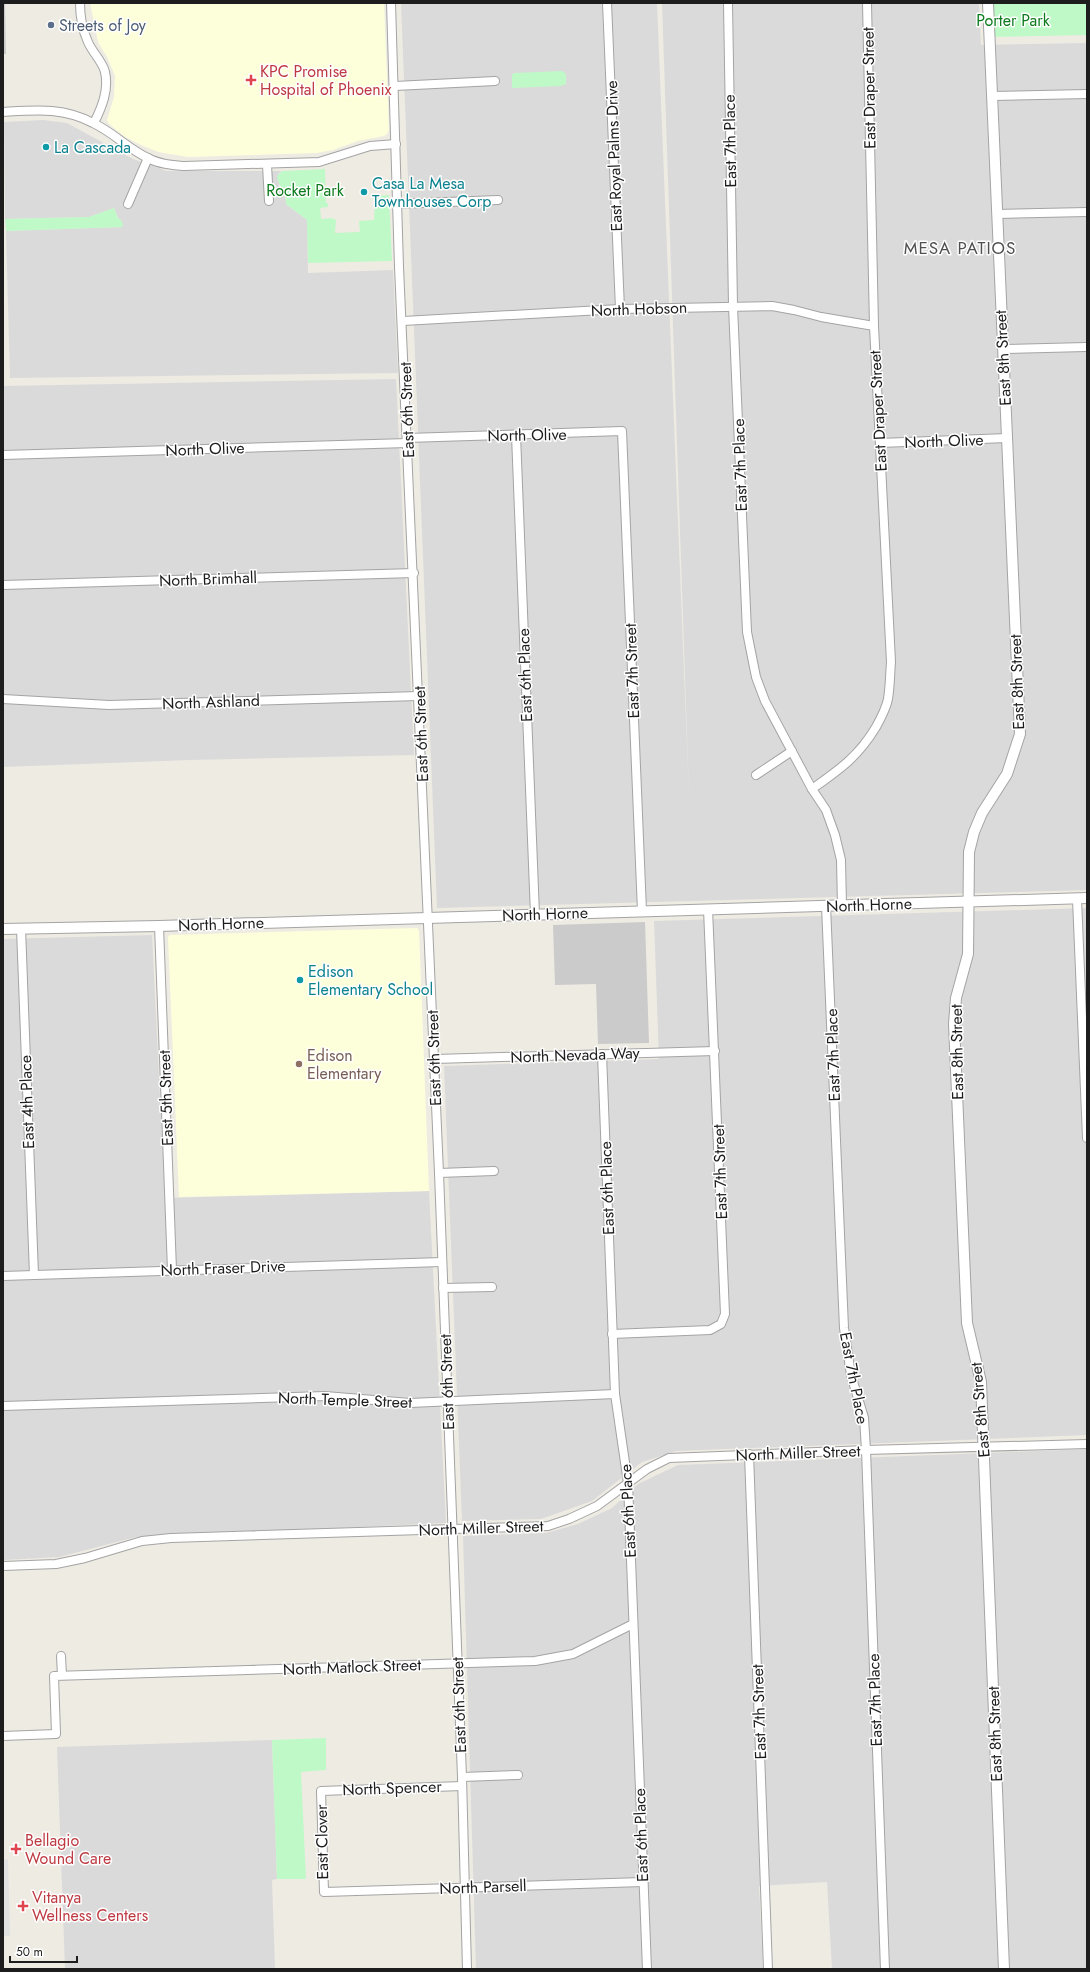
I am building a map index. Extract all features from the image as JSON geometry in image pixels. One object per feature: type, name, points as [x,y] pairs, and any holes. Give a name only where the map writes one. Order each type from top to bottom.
[{"type":"street","points":[[80,3],[81,22],[86,36],[105,71],[106,87],[103,105],[94,123]]},
{"type":"street","name":"East 6th Street","points":[[391,3],[407,440],[439,1173],[466,1888],[467,1969]]},
{"type":"street","name":"East Royal Palms Drive","points":[[608,3],[620,309]]},
{"type":"street","name":"East 7th Place","points":[[728,3],[733,306],[747,632],[756,677],[765,701],[812,789],[826,810],[835,835],[841,860],[842,906]]},
{"type":"street","name":"East Draper Street","points":[[812,789],[847,764],[861,750],[882,717],[888,700],[891,662],[874,326],[867,3]]},
{"type":"street","name":"East 8th Street","points":[[988,3],[1020,734],[1007,774],[982,813],[974,832],[968,869],[968,954],[956,998],[954,1024],[967,1323],[981,1379],[1004,1969]]},
{"type":"street","points":[[395,86],[495,81]]},
{"type":"street","points":[[992,96],[1087,94]]},
{"type":"street","points":[[3,112],[48,109],[63,112],[94,123],[148,158],[168,164],[184,166],[267,165],[320,162],[370,146],[396,144]]},
{"type":"street","points":[[128,204],[148,158]]},
{"type":"street","points":[[267,165],[269,202]]},
{"type":"street","points":[[398,204],[498,200]]},
{"type":"street","points":[[997,214],[1087,212]]},
{"type":"street","name":"North Hobson","points":[[403,321],[620,309],[733,306],[780,307],[820,317],[874,326]]},
{"type":"street","points":[[1003,349],[1086,347]]},
{"type":"street","name":"North Olive","points":[[3,455],[622,431]]},
{"type":"street","name":"East 7th Street","points":[[622,431],[642,911]]},
{"type":"street","name":"East 6th Place","points":[[516,435],[535,914]]},
{"type":"street","name":"North Olive","points":[[880,443],[1007,438]]},
{"type":"street","name":"North Brimhall","points":[[3,585],[414,573]]},
{"type":"street","name":"North Ashland","points":[[3,699],[109,704],[419,696]]},
{"type":"street","points":[[756,774],[792,751]]},
{"type":"street","points":[[1082,899],[1087,1138]]},
{"type":"street","name":"North Horne","points":[[3,929],[159,926],[1082,899]]},
{"type":"street","name":"East 7th Place","points":[[826,906],[844,1328],[851,1375],[864,1418],[866,1450],[885,1969]]},
{"type":"street","name":"East 7th Street","points":[[612,1334],[710,1330],[718,1327],[724,1319],[726,1309],[708,909]]},
{"type":"street","name":"East 5th Street","points":[[159,926],[172,1270]]},
{"type":"street","name":"East 4th Place","points":[[21,928],[34,1275]]},
{"type":"street","name":"North Nevada Way","points":[[434,1059],[715,1051]]},
{"type":"street","name":"East 6th Place","points":[[602,1054],[614,1394],[628,1483],[647,1969]]},
{"type":"street","points":[[439,1173],[494,1171]]},
{"type":"street","name":"North Fraser Drive","points":[[3,1276],[442,1262]]},
{"type":"street","points":[[443,1288],[492,1287]]},
{"type":"street","name":"North Temple Street","points":[[3,1406],[325,1396],[410,1403],[447,1400],[614,1394]]},
{"type":"street","name":"North Miller Street","points":[[3,1566],[56,1564],[85,1558],[142,1541],[171,1538],[548,1526],[569,1519],[597,1506],[647,1469],[670,1458],[866,1450],[984,1448],[1087,1444]]},
{"type":"street","name":"East 7th Street","points":[[749,1454],[768,1969]]},
{"type":"street","name":"North Matlock Street","points":[[62,1675],[535,1662],[573,1654],[633,1624]]},
{"type":"street","points":[[3,1736],[56,1734],[54,1676],[62,1675],[61,1656]]},
{"type":"street","points":[[462,1777],[518,1775]]},
{"type":"street","name":"North Spencer","points":[[321,1791],[462,1786]]},
{"type":"street","name":"East Clover","points":[[321,1791],[324,1892]]},
{"type":"street","name":"North Parsell","points":[[324,1892],[643,1882]]},
{"type":"shaded area","points":[[3,3],[5,3],[6,54],[3,54]]},
{"type":"shaded area","name":"KPC Promise Hospital of Phoenix","points":[[90,3],[384,3],[389,130],[384,136],[358,141],[333,150],[317,153],[188,157],[158,152],[141,145],[125,137],[109,124],[107,120],[114,97],[115,76],[107,57],[98,42]]},
{"type":"shaded area","points":[[401,3],[657,3],[689,795],[662,3],[979,3],[981,45],[1087,43],[1087,890],[437,908]]},
{"type":"shaded area","points":[[43,120],[67,123],[133,159],[167,171],[282,171],[279,173],[279,186],[285,193],[286,204],[307,220],[308,273],[393,270],[398,373],[10,378],[6,231],[122,227],[114,208],[89,217],[5,219],[4,122]]},
{"type":"shaded area","points":[[396,379],[414,755],[190,760],[3,767],[3,386]]},
{"type":"shaded area","points":[[1087,908],[1087,1435],[676,1451],[642,1462],[592,1501],[541,1519],[462,1521],[444,1066],[659,1059],[654,921]]},
{"type":"shaded area","points":[[645,922],[649,1043],[598,1044],[596,984],[555,985],[553,925]]},
{"type":"shaded area","name":"Edison Elementary","points":[[417,928],[419,931],[429,1191],[179,1197],[168,937],[170,935]]},
{"type":"shaded area","points":[[152,935],[165,1198],[429,1191],[446,1523],[136,1537],[59,1557],[3,1560],[3,939]]},
{"type":"shaded area","points":[[1087,1449],[1087,1968],[832,1969],[827,1882],[759,1886],[763,1969],[476,1969],[463,1536],[546,1533],[578,1524],[612,1508],[638,1484],[678,1465]]},
{"type":"shaded area","points":[[272,1740],[277,1879],[272,1880],[275,1969],[65,1969],[57,1747]]},
{"type":"shaded area","points":[[8,1859],[10,1936],[3,1936],[3,1860]]},
{"type":"green space","name":"Porter Park","points":[[988,3],[1087,3],[1087,35],[989,37]]},
{"type":"green space","points":[[562,71],[566,74],[566,84],[561,86],[512,88],[512,75],[514,73]]},
{"type":"green space","name":"Rocket Park","points":[[325,169],[326,203],[328,203],[328,207],[320,208],[321,219],[332,218],[336,220],[335,233],[360,232],[359,221],[374,220],[375,196],[389,195],[392,261],[308,263],[307,220],[286,204],[285,196],[277,176],[282,171]]},
{"type":"green space","points":[[114,208],[118,218],[122,221],[123,227],[6,231],[5,219],[89,217]]},
{"type":"green space","points":[[326,1738],[326,1770],[301,1772],[306,1879],[277,1879],[272,1740]]},
{"type":"place","name":"Streets of Joy","points":[[51,25]]},
{"type":"place","name":"KPC Promise Hospital of Phoenix","points":[[251,80]]},
{"type":"place","name":"La Cascada","points":[[46,147]]},
{"type":"place","name":"Casa La Mesa Townhouses Corp","points":[[364,192]]},
{"type":"place","name":"Edison Elementary School","points":[[300,980]]},
{"type":"place","name":"Edison Elementary","points":[[299,1064]]},
{"type":"place","name":"Bellagio Wound Care","points":[[16,1849]]},
{"type":"place","name":"Vitanya Wellness Centers","points":[[23,1906]]},
{"type":"district","name":"MESA PATIOS","points":[[960,248]]}]
